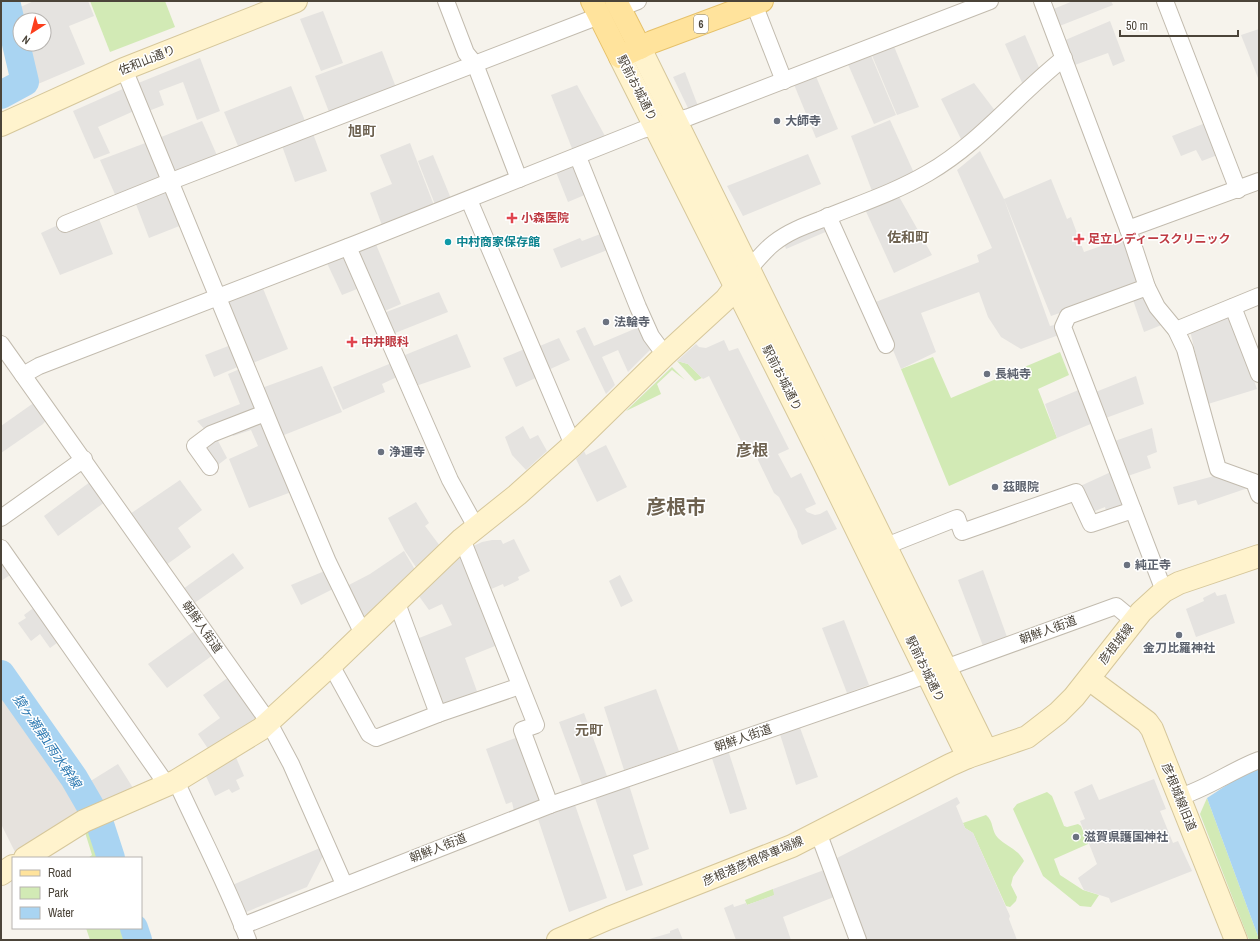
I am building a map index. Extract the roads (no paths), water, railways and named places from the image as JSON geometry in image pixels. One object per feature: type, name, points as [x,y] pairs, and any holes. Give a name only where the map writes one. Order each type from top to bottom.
[{"type":"main road","name":"佐和山通り","points":[[1,126],[124,69],[296,1]]},
{"type":"main road","name":"6","points":[[620,56],[758,2]]},
{"type":"main road","name":"駅前お城通り","points":[[625,3],[666,124],[736,286],[937,671],[977,754]]},
{"type":"main road","name":"駅前お城通り","points":[[596,9],[620,56],[666,124],[749,269],[886,546],[937,671]]},
{"type":"main road","points":[[27,857],[93,817],[172,783],[261,729],[397,603],[469,533],[517,495],[573,445],[665,355],[726,299],[749,269]]},
{"type":"main road","name":"彦根城線","points":[[977,754],[1026,737],[1058,713],[1089,679],[1134,621],[1164,591],[1179,584],[1259,556]]},
{"type":"main road","name":"彦根城線旧道","points":[[1089,679],[1147,722],[1152,729],[1236,940]]},
{"type":"main road","name":"彦根港彦根停車場線","points":[[558,940],[609,918],[792,846],[977,754]]},
{"type":"main road","points":[[1,874],[12,867]]},
{"type":"street","points":[[446,1],[466,53],[475,64],[519,179]]},
{"type":"street","points":[[23,375],[39,366],[469,200],[642,130],[666,124],[784,81],[990,1]]},
{"type":"street","points":[[1042,1],[1128,229],[1147,287],[1157,307],[1176,330],[1185,349],[1218,470],[1254,482],[1259,495]]},
{"type":"street","points":[[1165,1],[1238,190]]},
{"type":"street","points":[[758,2],[784,81]]},
{"type":"street","points":[[65,224],[169,182],[475,64],[596,9]]},
{"type":"street","points":[[749,269],[759,257],[780,239],[792,232],[897,189],[927,174],[949,160],[973,142],[1039,78],[1064,58]]},
{"type":"street","points":[[124,69],[216,298],[328,562],[363,634]]},
{"type":"street","points":[[578,157],[638,308],[651,336],[665,355]]},
{"type":"street","points":[[1128,229],[1238,190],[1259,181]]},
{"type":"street","points":[[469,200],[573,445]]},
{"type":"street","points":[[828,216],[886,345]]},
{"type":"street","points":[[348,247],[450,480],[520,686],[536,725],[522,730],[550,805]]},
{"type":"street","points":[[1147,287],[1068,316],[1063,327],[1164,591]]},
{"type":"street","points":[[1176,330],[1259,296]]},
{"type":"street","points":[[1233,307],[1259,374]]},
{"type":"street","name":"朝鮮人街道","points":[[1,344],[84,459],[268,721],[291,764],[344,884],[550,805],[937,671],[1116,606],[1134,621]]},
{"type":"street","points":[[210,467],[195,446],[211,434],[265,413]]},
{"type":"street","points":[[1,518],[84,459]]},
{"type":"street","points":[[886,546],[957,518],[962,532],[1076,492],[1091,524],[1133,510]]},
{"type":"street","points":[[1,548],[172,783],[221,876],[245,933],[344,884]]},
{"type":"street","points":[[397,603],[438,714]]},
{"type":"street","points":[[331,665],[370,734],[376,738],[438,714],[520,686]]},
{"type":"street","points":[[1179,797],[1193,793],[1238,768],[1259,760]]},
{"type":"street","points":[[818,832],[858,940]]},
{"type":"water","points":[[1259,769],[1259,939],[1207,798],[1236,779]]},
{"type":"waterway","name":"猿ヶ瀬第1雨水幹線","points":[[1,95],[25,82],[6,1]]},
{"type":"waterway","name":"猿ヶ瀬第1雨水幹線","points":[[1,674],[74,778],[92,809]]},
{"type":"waterway","name":"猿ヶ瀬第1雨水幹線","points":[[100,824],[111,857]]},
{"type":"waterway","name":"猿ヶ瀬第1雨水幹線","points":[[134,929],[138,940]]},
{"type":"place","name":"大師寺","points":[[777,121]]},
{"type":"place","name":"小森医院","points":[[512,218]]},
{"type":"place","name":"足立レディースクリニック","points":[[1079,239]]},
{"type":"place","name":"中村商家保存館","points":[[448,242]]},
{"type":"place","name":"法輪寺","points":[[606,322]]},
{"type":"place","name":"中井眼科","points":[[352,342]]},
{"type":"place","name":"長純寺","points":[[987,374]]},
{"type":"place","name":"浄運寺","points":[[381,452]]},
{"type":"place","name":"茲眼院","points":[[995,487]]},
{"type":"place","name":"純正寺","points":[[1127,565]]},
{"type":"place","name":"金刀比羅神社","points":[[1179,635]]},
{"type":"place","name":"滋賀県護国神社","points":[[1076,837]]},
{"type":"district","name":"旭町","points":[[362,131]]},
{"type":"district","name":"佐和町","points":[[908,237]]},
{"type":"district","name":"彦根","points":[[752,450]]},
{"type":"district","name":"彦根市","points":[[676,506]]},
{"type":"district","name":"元町","points":[[589,730]]}]
